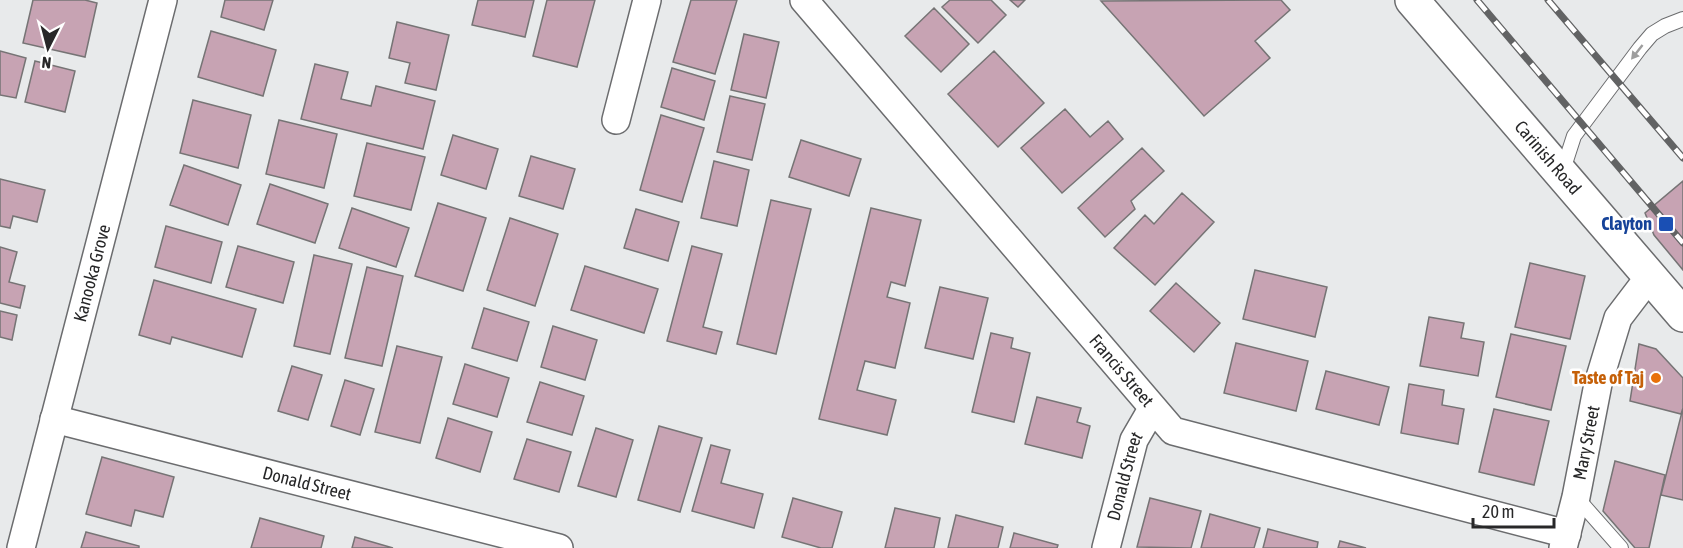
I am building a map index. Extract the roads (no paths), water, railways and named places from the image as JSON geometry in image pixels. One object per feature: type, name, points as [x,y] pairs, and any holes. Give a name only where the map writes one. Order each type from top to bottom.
[{"type":"street","name":"Kanooka Grove","points":[[21,548],[163,0]]},
{"type":"street","points":[[615,120],[647,0]]},
{"type":"street","name":"Francis Street","points":[[804,0],[1173,431],[1565,541]]},
{"type":"street","name":"Carinish Road","points":[[1412,0],[1683,315]]},
{"type":"street","name":"Mary Street","points":[[1565,541],[1598,384],[1618,318],[1650,276]]},
{"type":"street","name":"Donald Street","points":[[1106,548],[1134,440],[1152,409]]},
{"type":"street","name":"Donald Street","points":[[54,419],[559,548]]},
{"type":"lane","points":[[1562,173],[1574,136],[1640,48],[1652,34],[1683,19]]},
{"type":"lane","points":[[1576,497],[1621,548]]},
{"type":"railway","points":[[1477,0],[1683,243]]},
{"type":"railway","points":[[1548,0],[1683,158]]},
{"type":"place","name":"Clayton","points":[[1666,224]]},
{"type":"place","name":"Taste of Taj","points":[[1656,378]]}]
